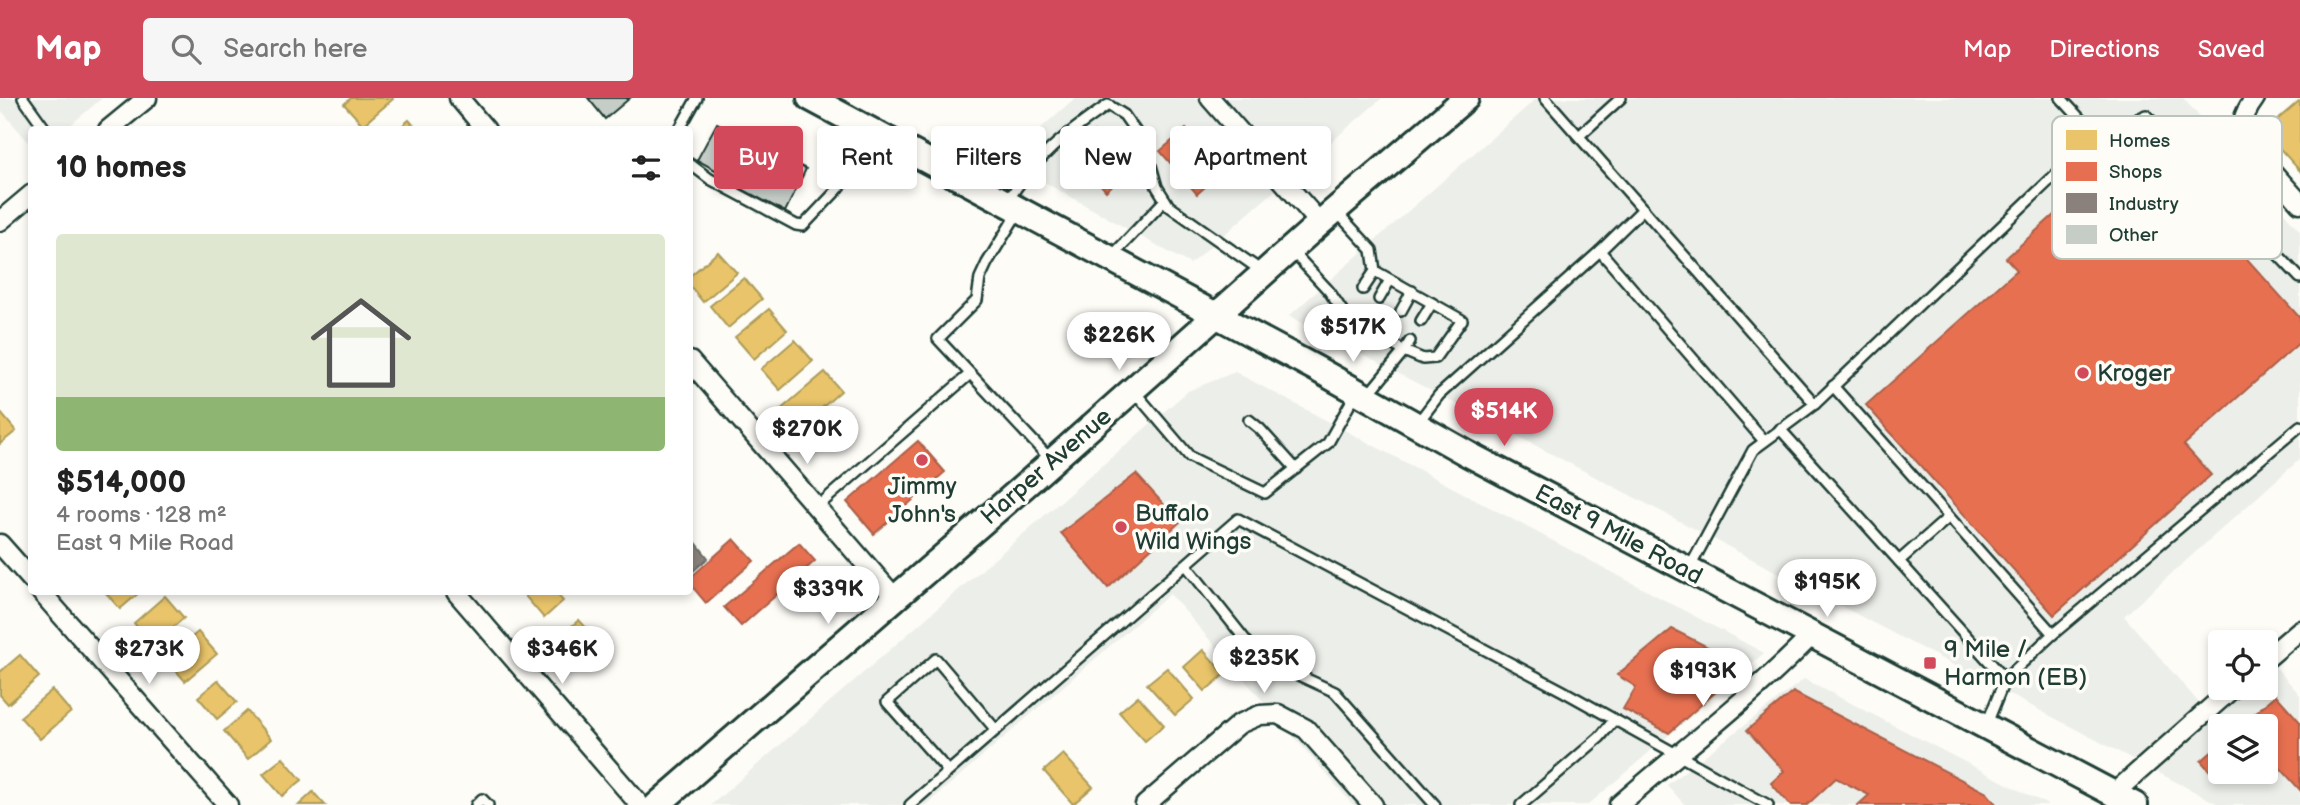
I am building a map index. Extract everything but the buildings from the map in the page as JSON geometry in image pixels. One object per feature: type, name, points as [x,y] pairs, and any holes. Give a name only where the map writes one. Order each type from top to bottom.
[{"type":"main road","name":"East 9 Mile Road","points":[[810,98],[862,126]]},
{"type":"main road","name":"Harper Avenue","points":[[657,805],[1133,390],[1327,216],[1466,98]]},
{"type":"main road","name":"East 9 Mile Road","points":[[917,155],[1688,571],[1986,726],[2118,799]]},
{"type":"street","points":[[113,126],[147,98]]},
{"type":"street","points":[[459,98],[483,126]]},
{"type":"street","points":[[2244,116],[2255,98]]},
{"type":"street","points":[[1214,100],[1327,216]]},
{"type":"street","points":[[2282,183],[2300,203]]},
{"type":"street","points":[[0,221],[28,197]]},
{"type":"street","points":[[693,364],[895,598]]},
{"type":"street","points":[[0,544],[28,576]]},
{"type":"street","points":[[44,595],[228,805]]},
{"type":"street","points":[[459,595],[640,805]]},
{"type":"street","points":[[2278,649],[2300,630]]},
{"type":"street","points":[[1619,805],[1771,678],[1811,636]]},
{"type":"street","points":[[2118,799],[2221,700]]},
{"type":"street","points":[[1145,805],[1239,724],[1260,715],[1278,714],[1306,729],[1373,805]]},
{"type":"lane","points":[[23,98],[43,126]]},
{"type":"lane","points":[[681,126],[697,98]]},
{"type":"lane","points":[[1545,98],[1815,404]]},
{"type":"lane","points":[[1578,136],[1621,98]]},
{"type":"lane","points":[[2061,98],[2078,116]]},
{"type":"lane","points":[[1052,461],[938,339],[977,300],[980,278],[1013,207],[1023,177],[1066,134],[1108,105],[1124,114],[1144,145],[1157,187],[1169,206],[1264,273]]},
{"type":"lane","points":[[693,166],[710,179],[796,225],[803,226],[838,189]]},
{"type":"lane","points":[[1688,571],[1753,450],[1815,404],[2052,178]]},
{"type":"lane","points":[[1109,259],[1166,200]]},
{"type":"lane","points":[[1416,425],[1439,395],[1643,209]]},
{"type":"lane","points":[[1327,216],[1372,250],[1375,271],[1363,289]]},
{"type":"lane","points":[[1290,249],[1349,314],[1404,351],[1423,359],[1435,358],[1462,320],[1375,271]]},
{"type":"lane","points":[[1600,251],[1764,441]]},
{"type":"lane","points":[[2282,259],[2300,278]]},
{"type":"lane","points":[[1379,299],[1390,280]]},
{"type":"lane","points":[[1401,311],[1412,292]]},
{"type":"lane","points":[[1421,321],[1432,303]]},
{"type":"lane","points":[[1384,340],[1390,331]]},
{"type":"lane","points":[[1133,390],[1190,457],[1265,494],[1328,443],[1361,394],[1404,351],[1410,341]]},
{"type":"lane","points":[[817,507],[970,374]]},
{"type":"lane","points":[[1833,386],[2053,634]]},
{"type":"lane","points":[[1249,420],[1296,469]]},
{"type":"lane","points":[[1986,726],[2005,679],[2053,634],[2300,426]]},
{"type":"lane","points":[[1780,429],[2005,679]]},
{"type":"lane","points":[[1899,561],[1949,517]]},
{"type":"lane","points":[[910,805],[1238,519],[1615,720],[1768,805]]},
{"type":"lane","points":[[1186,565],[1259,657],[1335,691],[1435,805]]},
{"type":"lane","points":[[948,771],[887,702],[936,659],[996,730]]},
{"type":"lane","points":[[1521,805],[1600,737],[1615,720]]},
{"type":"lane","points":[[476,805],[482,799],[488,805]]},
{"type":"shaded area","points":[[0,98],[102,98],[69,126],[28,126],[28,142],[0,109]]},
{"type":"shaded area","points":[[1075,98],[1382,98],[1331,142],[1331,126],[1170,126],[1170,189],[1277,189],[1190,264],[1046,183],[1046,126],[1043,126]]},
{"type":"shaded area","points":[[1537,98],[2183,98],[2199,116],[2052,116],[2052,259],[2282,259],[2282,211],[2300,231],[2300,459],[2124,616],[2199,703],[2208,695],[2208,700],[2278,700],[2278,670],[2300,695],[2300,805],[2220,805],[1289,316]]},
{"type":"shaded area","points":[[1235,372],[1764,653],[1588,805],[1353,805],[1170,594],[926,805],[711,805],[1188,391]]},
{"type":"shaded area","points":[[1804,679],[2048,805],[1685,805],[1667,785]]},
{"type":"place","name":"Kroger","points":[[2083,373]]},
{"type":"place","name":"Jimmy John's","points":[[922,460]]},
{"type":"place","name":"Buffalo Wild Wings","points":[[1121,527]]},
{"type":"place","name":"9 Mile / Harmon (EB)","points":[[1930,663]]}]
